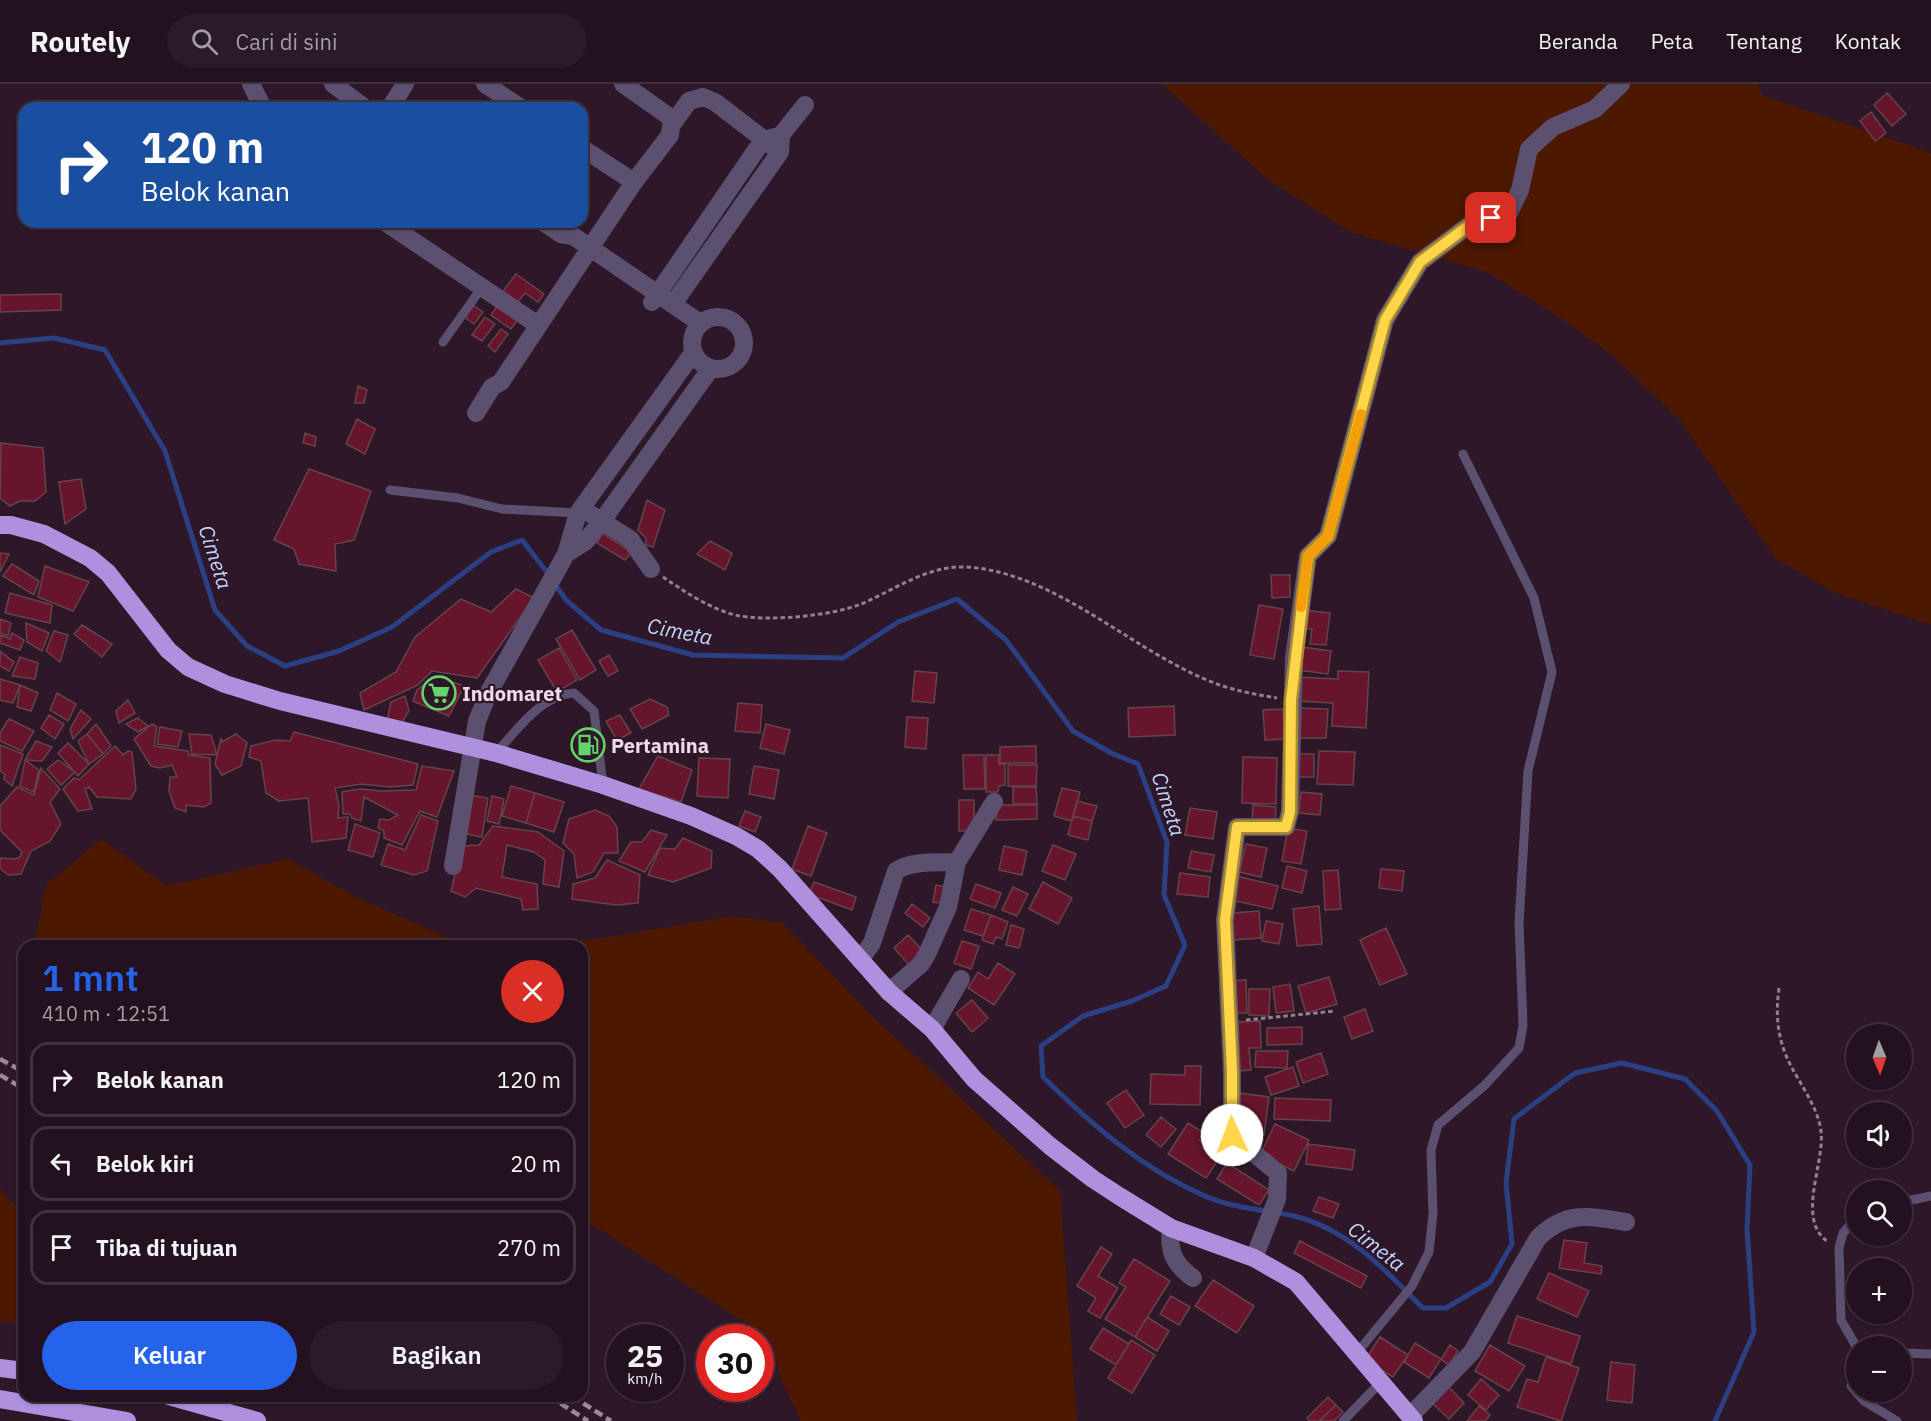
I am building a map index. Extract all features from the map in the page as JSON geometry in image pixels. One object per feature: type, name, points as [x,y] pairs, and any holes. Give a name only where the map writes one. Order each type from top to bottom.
[{"type":"highway","points":[[0,525],[11,525],[44,534],[90,558],[108,573],[168,651],[188,667],[225,684],[280,701],[496,753],[603,784],[691,816],[736,836],[758,849],[780,869],[889,992],[932,1029],[974,1079],[1050,1146],[1092,1179],[1171,1228],[1254,1258],[1296,1282],[1381,1382],[1408,1418]]},
{"type":"highway","points":[[0,1368],[18,1370]]},
{"type":"highway","points":[[0,1399],[127,1421]]},
{"type":"highway","points":[[190,1402],[257,1421]]},
{"type":"street","points":[[250,84],[260,102]]},
{"type":"street","points":[[333,84],[357,102]]},
{"type":"street","points":[[394,102],[405,84]]},
{"type":"street","points":[[485,84],[512,102]]},
{"type":"street","points":[[623,84],[672,123]]},
{"type":"street","points":[[1254,1258],[1277,1199],[1278,1173],[1232,1135],[1226,901],[1237,827],[1286,827],[1290,812],[1291,700],[1308,556],[1328,536],[1385,320],[1420,262],[1472,223],[1509,213],[1520,190],[1529,149],[1553,127],[1595,109],[1621,84]]},
{"type":"street","points":[[476,413],[492,387],[501,382],[533,322],[630,180],[670,135],[672,123],[688,101],[703,97],[715,102],[763,140],[781,143]]},
{"type":"street","points":[[673,304],[805,105]]},
{"type":"street","points":[[655,298],[763,140]]},
{"type":"street","points":[[588,152],[630,180]]},
{"type":"street","points":[[395,228],[533,322]]},
{"type":"street","points":[[552,228],[561,234],[573,236],[584,249],[697,326]]},
{"type":"street","points":[[655,298],[673,304],[697,326]]},
{"type":"street","points":[[723,317],[737,325],[744,339],[744,348],[735,362],[720,369],[704,365],[693,353],[691,345],[697,326],[707,319],[723,317]]},
{"type":"street","points":[[453,866],[477,721],[489,692],[562,561],[579,511],[693,353]]},
{"type":"street","points":[[562,561],[585,542],[602,521],[711,368]]},
{"type":"street","points":[[579,511],[602,521],[630,539],[651,569]]},
{"type":"street","points":[[889,992],[921,964],[927,954],[948,907],[957,862],[994,802]]},
{"type":"street","points":[[861,960],[872,943],[896,871],[912,865],[957,862]]},
{"type":"street","points":[[932,1029],[961,978]]},
{"type":"street","points":[[1408,1418],[1472,1352],[1538,1238],[1551,1226],[1577,1217],[1626,1222]]},
{"type":"street","points":[[1171,1228],[1172,1257],[1177,1265],[1193,1278]]},
{"type":"lane","points":[[443,342],[483,286]]},
{"type":"lane","points":[[1355,1354],[1387,1319],[1412,1286],[1429,1252],[1433,1213],[1431,1150],[1438,1125],[1485,1085],[1519,1048],[1523,1025],[1519,923],[1528,771],[1552,672],[1534,598],[1463,454]]},
{"type":"lane","points":[[390,490],[458,498],[502,509],[579,511]]},
{"type":"lane","points":[[496,753],[536,711],[561,694],[574,693],[594,711],[603,784]]},
{"type":"lane","points":[[1912,1200],[1931,1196]]},
{"type":"lane","points":[[1846,1230],[1839,1248],[1841,1320],[1850,1336]]},
{"type":"lane","points":[[1912,1353],[1931,1354]]},
{"type":"lane","points":[[1343,1421],[1381,1382]]},
{"type":"lane","points":[[1866,1402],[1897,1421]]},
{"type":"path","points":[[651,569],[693,597],[736,615],[794,617],[860,604],[910,579],[938,570],[964,567],[988,570],[1028,583],[1070,602],[1206,680],[1238,691],[1291,700]]},
{"type":"path","points":[[1779,988],[1775,1014],[1780,1039],[1809,1097],[1821,1130],[1821,1157],[1812,1211],[1815,1226],[1824,1238],[1839,1248]]},
{"type":"path","points":[[1229,1020],[1335,1011]]},
{"type":"shaded area","points":[[1162,84],[1758,84],[1762,95],[1931,153],[1931,625],[1835,593],[1775,558],[1680,420],[1613,356],[1559,317],[1489,273],[1350,232],[1267,179]]},
{"type":"shaded area","points":[[101,839],[167,886],[288,859],[356,897],[453,940],[35,940],[46,885]]},
{"type":"shaded area","points":[[733,916],[782,922],[868,1012],[1060,1191],[1077,1421],[801,1421],[783,1384],[774,1354],[774,1324],[747,1324],[588,1222],[588,940]]},
{"type":"shaded area","points":[[0,1189],[18,1208],[18,1322],[0,1322]]},
{"type":"building","points":[[1887,93],[1906,114],[1892,126],[1874,105]]},
{"type":"building","points":[[1871,112],[1886,133],[1875,141],[1860,121]]},
{"type":"building","points":[[516,274],[544,294],[538,302],[525,293],[518,302],[503,291]]},
{"type":"building","points":[[61,294],[61,310],[0,312],[0,295]]},
{"type":"building","points":[[473,305],[483,312],[474,324],[465,317]]},
{"type":"building","points":[[498,305],[518,319],[511,329],[491,315]]},
{"type":"building","points":[[485,317],[495,324],[482,341],[472,335]]},
{"type":"building","points":[[501,329],[508,334],[495,352],[488,346]]},
{"type":"building","points":[[358,386],[367,390],[364,403],[355,403]]},
{"type":"building","points":[[357,419],[375,429],[365,454],[346,444]]},
{"type":"building","points":[[305,433],[316,437],[315,446],[303,443]]},
{"type":"building","points":[[1,443],[43,448],[46,492],[35,501],[20,501],[10,506],[0,498]]},
{"type":"building","points":[[309,469],[371,491],[354,540],[335,544],[336,571],[299,564],[294,549],[274,540]]},
{"type":"building","points":[[81,479],[86,509],[65,524],[59,482]]},
{"type":"building","points":[[647,500],[665,510],[653,547],[646,545],[646,538],[638,530]]},
{"type":"building","points":[[602,533],[632,552],[625,560],[597,543]]},
{"type":"building","points":[[710,541],[732,553],[725,570],[697,554]]},
{"type":"building","points":[[0,553],[9,554],[0,572]]},
{"type":"building","points":[[12,564],[39,581],[34,595],[3,576]]},
{"type":"building","points":[[45,566],[89,582],[73,611],[38,597]]},
{"type":"building","points":[[1271,575],[1290,575],[1290,597],[1272,598]]},
{"type":"building","points":[[516,589],[534,598],[477,678],[432,671],[418,685],[364,710],[360,693],[396,672],[415,637],[461,599],[491,612]]},
{"type":"building","points":[[10,593],[52,605],[50,623],[5,613]]},
{"type":"building","points":[[1259,605],[1283,609],[1274,659],[1250,655]]},
{"type":"building","points":[[1302,610],[1330,613],[1326,645],[1310,644],[1312,629],[1300,628]]},
{"type":"building","points":[[0,619],[11,623],[8,636],[0,633]]},
{"type":"building","points":[[26,623],[49,633],[42,651],[27,642]]},
{"type":"building","points":[[82,625],[112,644],[102,657],[74,634]]},
{"type":"building","points":[[572,630],[596,670],[580,680],[556,639]]},
{"type":"building","points":[[54,631],[68,635],[60,662],[46,651]]},
{"type":"building","points":[[12,633],[24,640],[20,650],[0,643],[0,635],[10,639]]},
{"type":"building","points":[[1302,647],[1331,651],[1328,674],[1298,670]]},
{"type":"building","points":[[559,648],[577,680],[557,692],[538,660]]},
{"type":"building","points":[[0,651],[14,662],[9,671],[0,666]]},
{"type":"building","points":[[609,655],[618,671],[608,676],[599,661]]},
{"type":"building","points":[[20,657],[38,663],[35,679],[12,676]]},
{"type":"building","points":[[915,671],[937,673],[934,703],[912,701]]},
{"type":"building","points":[[1338,671],[1369,672],[1366,728],[1332,726],[1333,703],[1296,701],[1297,677],[1338,679]]},
{"type":"building","points":[[435,676],[464,686],[449,716],[413,701],[417,690]]},
{"type":"building","points":[[0,679],[20,685],[13,703],[0,700]]},
{"type":"building","points":[[20,685],[38,693],[31,711],[17,707]]},
{"type":"building","points":[[57,693],[76,704],[68,721],[50,710]]},
{"type":"building","points":[[405,696],[409,711],[402,722],[387,721],[391,702]]},
{"type":"building","points":[[650,699],[667,707],[669,715],[642,729],[630,709]]},
{"type":"building","points":[[128,700],[135,713],[119,723],[116,711]]},
{"type":"building","points":[[738,703],[762,705],[760,733],[735,731]]},
{"type":"building","points":[[1174,706],[1175,735],[1129,737],[1128,708]]},
{"type":"building","points":[[1297,708],[1328,709],[1326,738],[1296,738]]},
{"type":"building","points":[[1283,709],[1285,739],[1265,740],[1263,710]]},
{"type":"building","points":[[81,710],[91,719],[73,739],[70,729]]},
{"type":"building","points":[[49,715],[64,724],[55,739],[41,728]]},
{"type":"building","points":[[620,715],[631,733],[617,740],[606,721]]},
{"type":"building","points":[[907,717],[928,718],[926,749],[905,747]]},
{"type":"building","points":[[138,718],[148,726],[138,732],[126,724]]},
{"type":"building","points":[[9,719],[34,731],[22,751],[0,741],[0,733]]},
{"type":"building","points":[[96,724],[111,746],[103,754],[87,734]]},
{"type":"building","points":[[152,724],[157,727],[154,746],[188,751],[189,755],[210,758],[211,803],[204,807],[186,805],[186,812],[175,808],[169,791],[170,777],[177,777],[172,765],[160,768],[151,766],[134,739]]},
{"type":"building","points":[[766,724],[790,730],[784,754],[760,748]]},
{"type":"building","points":[[160,727],[182,731],[178,747],[157,744]]},
{"type":"building","points":[[294,732],[418,764],[413,785],[390,787],[361,784],[335,788],[339,805],[338,818],[348,817],[346,838],[312,842],[308,798],[279,801],[266,793],[261,761],[249,757],[251,746],[276,740],[290,741]]},
{"type":"building","points":[[87,734],[103,754],[89,764],[78,741]]},
{"type":"building","points":[[189,734],[211,735],[217,755],[192,754]]},
{"type":"building","points":[[236,734],[247,743],[241,766],[222,775],[215,764],[221,738],[222,742]]},
{"type":"building","points":[[36,741],[52,747],[42,761],[25,760]]},
{"type":"building","points":[[68,743],[89,764],[78,776],[58,753]]},
{"type":"building","points":[[0,745],[23,754],[12,786],[4,779],[5,774],[0,771]]},
{"type":"building","points":[[115,746],[123,755],[128,751],[132,752],[136,789],[131,799],[97,797],[89,787],[85,789],[92,809],[78,811],[63,789],[74,778],[79,780]]},
{"type":"building","points":[[1036,746],[1036,763],[1000,763],[1000,747]]},
{"type":"building","points":[[1319,751],[1355,752],[1353,785],[1317,784]]},
{"type":"building","points":[[1296,754],[1314,754],[1314,777],[1297,777]]},
{"type":"building","points":[[963,755],[984,755],[985,789],[964,789]]},
{"type":"building","points":[[986,755],[999,755],[999,764],[1005,764],[1005,785],[999,786],[998,792],[986,792]]},
{"type":"building","points":[[658,756],[692,770],[681,802],[639,789]]},
{"type":"building","points":[[1243,757],[1277,758],[1276,804],[1242,803]]},
{"type":"building","points":[[699,758],[730,759],[728,798],[697,796]]},
{"type":"building","points":[[25,760],[39,770],[34,792],[20,786]]},
{"type":"building","points":[[58,760],[75,772],[61,785],[47,769]]},
{"type":"building","points":[[1008,765],[1037,765],[1036,786],[1008,786]]},
{"type":"building","points":[[422,766],[454,771],[437,817],[420,811],[402,845],[384,838],[384,831],[378,828],[380,819],[389,820],[398,815],[364,797],[361,821],[352,818],[350,814],[343,814],[342,792],[360,789],[416,790]]},
{"type":"building","points":[[754,766],[779,770],[774,799],[749,794]]},
{"type":"building","points":[[41,768],[60,789],[50,802],[61,824],[50,841],[31,851],[21,874],[8,875],[0,868],[0,858],[15,859],[20,857],[22,852],[0,830],[0,806],[17,787],[34,795]]},
{"type":"building","points":[[511,786],[535,793],[526,823],[502,816]]},
{"type":"building","points":[[1013,787],[1036,787],[1037,804],[1013,804]]},
{"type":"building","points":[[1062,788],[1080,792],[1072,821],[1054,816]]},
{"type":"building","points":[[1301,792],[1322,794],[1320,815],[1299,813]]},
{"type":"building","points":[[535,793],[564,802],[554,832],[526,823]]},
{"type":"building","points":[[469,795],[488,798],[482,837],[462,833]]},
{"type":"building","points":[[492,796],[504,799],[499,824],[487,821]]},
{"type":"building","points":[[959,800],[974,800],[974,831],[959,831]]},
{"type":"building","points":[[1077,801],[1097,806],[1092,821],[1073,816]]},
{"type":"building","points":[[996,805],[1037,805],[1037,819],[996,820]]},
{"type":"building","points":[[1253,805],[1276,807],[1275,822],[1252,821]]},
{"type":"building","points":[[1190,808],[1217,812],[1213,839],[1185,835]]},
{"type":"building","points":[[595,810],[609,816],[617,827],[618,853],[604,853],[593,872],[577,878],[574,854],[563,843],[569,819]]},
{"type":"building","points":[[745,811],[761,817],[755,832],[739,826]]},
{"type":"building","points":[[421,815],[438,821],[427,871],[414,875],[381,865],[388,844],[405,850]]},
{"type":"building","points":[[1073,816],[1092,821],[1088,840],[1068,835]]},
{"type":"building","points":[[355,824],[380,833],[373,857],[348,850]]},
{"type":"building","points":[[493,826],[538,832],[564,851],[559,887],[543,884],[545,860],[534,852],[507,845],[502,877],[537,884],[538,909],[523,910],[521,899],[476,888],[465,897],[451,891],[462,846],[479,845]]},
{"type":"building","points":[[808,826],[827,833],[811,876],[792,869]]},
{"type":"building","points":[[1288,828],[1307,831],[1301,864],[1282,861]]},
{"type":"building","points":[[651,830],[667,835],[645,872],[619,861],[631,842],[642,842]]},
{"type":"building","points":[[683,838],[712,851],[711,868],[673,882],[648,875],[660,848],[675,849]]},
{"type":"building","points":[[1246,844],[1267,848],[1261,877],[1239,872]]},
{"type":"building","points":[[1053,845],[1076,854],[1065,880],[1042,871]]},
{"type":"building","points":[[1004,846],[1027,851],[1022,875],[999,870]]},
{"type":"building","points":[[1191,851],[1214,855],[1211,872],[1188,868]]},
{"type":"building","points":[[607,860],[640,875],[638,903],[616,905],[572,899],[573,884],[595,878]]},
{"type":"building","points":[[1287,866],[1307,871],[1302,893],[1282,888]]},
{"type":"building","points":[[1381,869],[1404,871],[1402,891],[1379,888]]},
{"type":"building","points":[[1338,870],[1341,909],[1325,910],[1323,871]]},
{"type":"building","points":[[1180,873],[1210,877],[1208,897],[1177,894]]},
{"type":"building","points":[[1236,876],[1278,886],[1272,909],[1231,900]]},
{"type":"building","points":[[814,882],[856,897],[852,910],[809,894]]},
{"type":"building","points":[[1043,882],[1072,898],[1058,924],[1029,909]]},
{"type":"building","points":[[976,884],[1001,893],[995,908],[970,899]]},
{"type":"building","points":[[936,885],[950,888],[948,904],[933,902]]},
{"type":"building","points":[[1013,887],[1028,894],[1017,916],[1002,910]]},
{"type":"building","points":[[912,904],[930,918],[923,927],[905,913]]},
{"type":"building","points":[[1319,906],[1322,944],[1297,946],[1293,909]]},
{"type":"building","points":[[971,909],[991,915],[983,936],[964,930]]},
{"type":"building","points":[[1259,911],[1261,938],[1233,940],[1231,913]]},
{"type":"building","points":[[991,915],[1008,922],[1002,939],[996,937],[993,944],[982,940]]},
{"type":"building","points":[[1266,921],[1283,924],[1279,944],[1262,941]]},
{"type":"building","points":[[1011,925],[1024,929],[1019,948],[1006,945]]},
{"type":"building","points":[[1386,928],[1407,974],[1380,985],[1360,940]]},
{"type":"building","points":[[908,935],[925,953],[911,967],[894,948]]},
{"type":"building","points":[[962,941],[979,946],[971,969],[954,963]]},
{"type":"building","points":[[998,963],[1015,974],[994,1005],[968,988],[978,972],[988,979]]},
{"type":"building","points":[[1329,977],[1337,1004],[1306,1013],[1298,986]]},
{"type":"building","points":[[1246,980],[1247,1013],[1232,1013],[1230,981]]},
{"type":"building","points":[[1290,984],[1294,1011],[1276,1013],[1273,987]]},
{"type":"building","points":[[1249,989],[1270,989],[1269,1016],[1249,1015]]},
{"type":"building","points":[[972,1000],[988,1018],[972,1032],[956,1013]]},
{"type":"building","points":[[1365,1009],[1373,1031],[1352,1039],[1344,1017]]},
{"type":"building","points":[[1260,1021],[1261,1048],[1249,1048],[1251,1070],[1238,1071],[1234,1022]]},
{"type":"building","points":[[1302,1027],[1302,1044],[1267,1045],[1267,1028]]},
{"type":"building","points":[[1256,1051],[1288,1051],[1287,1068],[1255,1067]]},
{"type":"building","points":[[1321,1053],[1328,1074],[1303,1083],[1296,1062]]},
{"type":"building","points":[[1185,1066],[1201,1066],[1200,1105],[1150,1104],[1151,1074],[1185,1075]]},
{"type":"building","points":[[1293,1067],[1299,1086],[1271,1095],[1265,1077]]},
{"type":"building","points":[[1126,1090],[1144,1115],[1125,1128],[1107,1103]]},
{"type":"building","points":[[1239,1093],[1269,1097],[1264,1135],[1234,1131]]},
{"type":"building","points":[[1275,1098],[1331,1100],[1330,1121],[1274,1119]]},
{"type":"building","points":[[1161,1117],[1176,1129],[1161,1147],[1146,1135]]},
{"type":"building","points":[[1188,1123],[1204,1133],[1199,1140],[1222,1154],[1206,1178],[1168,1154]]},
{"type":"building","points":[[1275,1124],[1309,1140],[1294,1171],[1260,1155]]},
{"type":"building","points":[[1308,1144],[1355,1150],[1352,1170],[1306,1164]]},
{"type":"building","points":[[1227,1163],[1269,1190],[1259,1205],[1217,1179]]},
{"type":"building","points":[[1319,1197],[1339,1204],[1333,1218],[1313,1211]]},
{"type":"building","points":[[1564,1240],[1587,1243],[1584,1263],[1602,1266],[1601,1274],[1559,1268]]},
{"type":"building","points":[[1300,1241],[1367,1276],[1361,1288],[1294,1253]]},
{"type":"building","points":[[1101,1247],[1112,1254],[1098,1276],[1118,1288],[1100,1318],[1088,1311],[1096,1298],[1077,1286]]},
{"type":"building","points":[[1134,1259],[1170,1281],[1135,1337],[1105,1319],[1126,1287],[1119,1283]]},
{"type":"building","points":[[1549,1273],[1589,1291],[1577,1317],[1537,1299]]},
{"type":"building","points":[[1213,1280],[1254,1306],[1237,1333],[1195,1306]]},
{"type":"building","points":[[1171,1296],[1190,1307],[1179,1325],[1160,1314]]},
{"type":"building","points":[[1517,1316],[1580,1336],[1571,1364],[1508,1343]]},
{"type":"building","points":[[1147,1317],[1169,1331],[1157,1351],[1135,1337]]},
{"type":"building","points":[[1103,1328],[1129,1344],[1116,1365],[1090,1349]]},
{"type":"building","points":[[1380,1337],[1408,1355],[1393,1377],[1365,1360]]},
{"type":"building","points":[[1131,1340],[1155,1355],[1132,1393],[1108,1378]]},
{"type":"building","points":[[1415,1343],[1441,1359],[1429,1378],[1404,1362]]},
{"type":"building","points":[[1450,1345],[1458,1351],[1449,1365],[1441,1359]]},
{"type":"building","points":[[1490,1345],[1525,1366],[1509,1391],[1475,1371]]},
{"type":"building","points":[[1546,1357],[1579,1368],[1561,1421],[1517,1407],[1527,1379],[1538,1382]]},
{"type":"building","points":[[1611,1362],[1635,1365],[1632,1403],[1607,1400]]},
{"type":"building","points":[[1481,1379],[1499,1395],[1486,1410],[1468,1395]]},
{"type":"building","points":[[1448,1386],[1464,1403],[1449,1419],[1431,1402]]},
{"type":"building","points":[[1328,1397],[1336,1405],[1319,1421],[1310,1421],[1307,1418]]},
{"type":"building","points":[[1336,1405],[1343,1412],[1334,1421],[1319,1421]]},
{"type":"building","points":[[1479,1406],[1490,1415],[1485,1421],[1467,1421]]},
{"type":"waterway","name":"Cimeta","points":[[0,343],[54,338],[105,350],[165,451],[215,610],[247,646],[285,666],[339,651],[392,627],[491,552],[522,540],[550,576]]},
{"type":"waterway","name":"Cimeta","points":[[555,584],[566,600],[601,630],[693,655],[843,658],[898,622],[957,599],[1006,640],[1073,731],[1111,753],[1138,764],[1167,842],[1164,895],[1185,945],[1166,986],[1132,1001],[1083,1016],[1041,1046],[1043,1077],[1118,1144],[1160,1173],[1215,1200],[1294,1216],[1332,1231],[1349,1241],[1380,1266],[1423,1308],[1446,1308],[1490,1282],[1512,1244],[1506,1183],[1514,1119],[1575,1073],[1622,1063],[1685,1079],[1717,1111],[1750,1165],[1747,1229],[1754,1332],[1715,1421]]},
{"type":"railway","points":[[0,1059],[18,1069]]},
{"type":"railway","points":[[0,1075],[18,1086]]},
{"type":"railway","points":[[558,1402],[588,1421]]},
{"type":"railway","points":[[581,1402],[611,1421]]},
{"type":"slow traffic","points":[[1301,607],[1308,556],[1328,536],[1341,495],[1361,414]]},
{"type":"place","name":"Indomaret","points":[[439,693]]},
{"type":"place","name":"Pertamina","points":[[588,745]]},
{"type":"route","points":[[1232,1135],[1226,901],[1237,827],[1286,827],[1290,812],[1294,658],[1308,556],[1328,536],[1341,495],[1385,320],[1420,262],[1450,237],[1472,223],[1491,218]]}]
